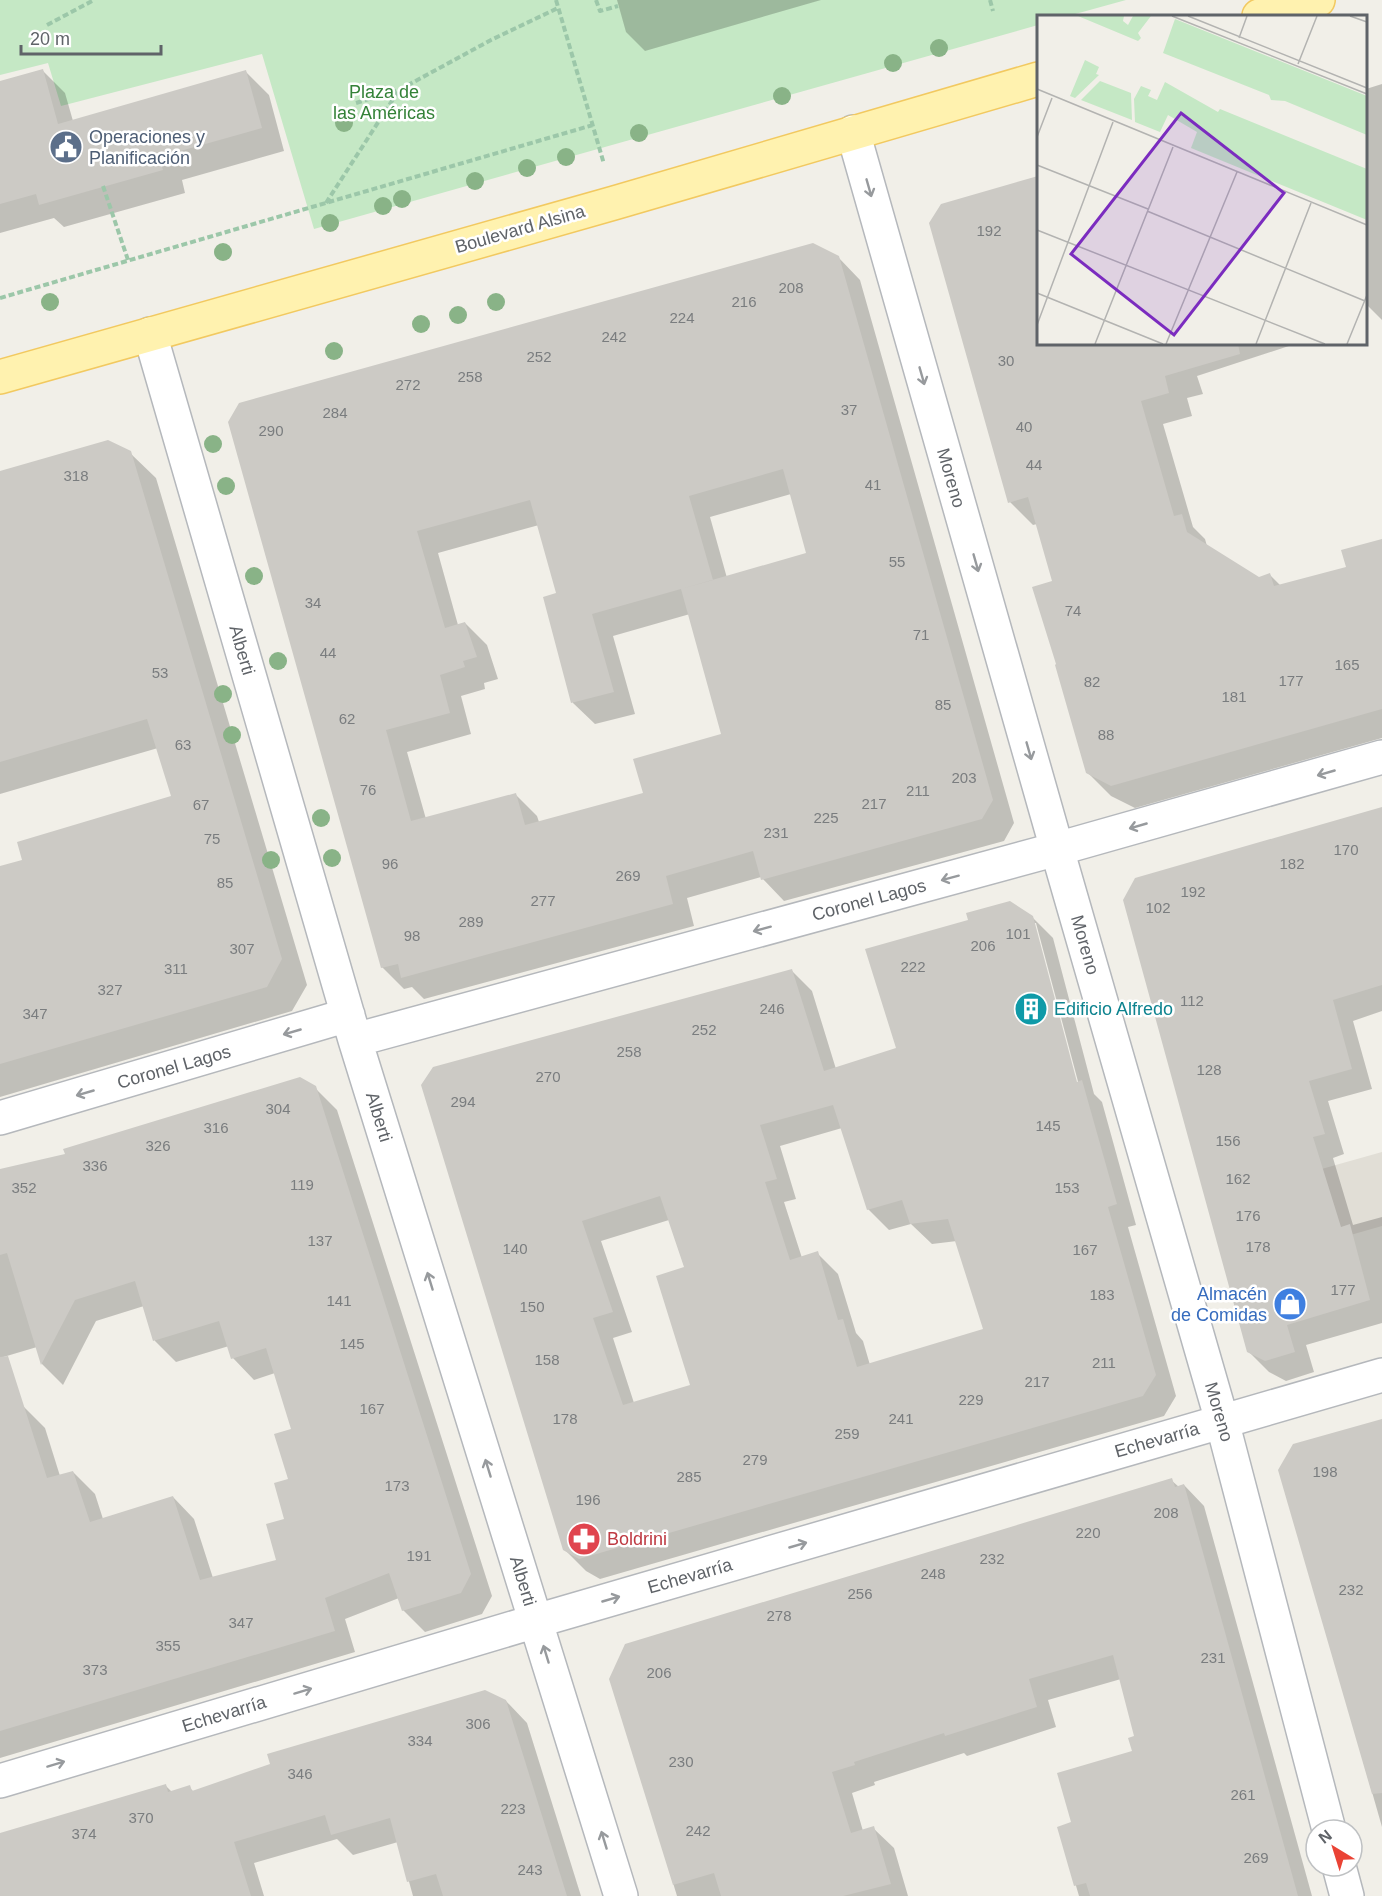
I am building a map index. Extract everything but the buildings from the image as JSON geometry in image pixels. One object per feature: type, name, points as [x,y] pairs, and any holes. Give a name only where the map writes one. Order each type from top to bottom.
[{"type":"main road","points":[[1263,15],[1317,0]]},
{"type":"main road","name":"Boulevard Alsina","points":[[0,377],[614,203],[1037,79]]},
{"type":"street","name":"Moreno","points":[[853,132],[1222,1421],[1326,1818]]},
{"type":"street","name":"Alberti","points":[[150,334],[352,1027],[621,1896]]},
{"type":"street","name":"Coronel Lagos","points":[[0,1118],[1057,849],[1382,757]]},
{"type":"street","name":"Echevarría","points":[[0,1781],[536,1621],[1382,1375]]},
{"type":"street","points":[[1342,1878],[1347,1896]]},
{"type":"path","points":[[47,25],[94,0]]},
{"type":"path","points":[[556,0],[614,203]]},
{"type":"path","points":[[596,0],[600,11],[618,6]]},
{"type":"path","points":[[990,0],[993,10]]},
{"type":"path","points":[[356,103],[399,90],[491,40],[558,8]]},
{"type":"path","points":[[326,203],[399,90]]},
{"type":"path","points":[[0,298],[593,125]]},
{"type":"path","points":[[104,186],[128,260]]},
{"type":"shaded area","points":[[1382,1152],[1382,1226],[1232,1269],[1212,1200]]},
{"type":"green space","name":"Plaza de las Américas","points":[[0,0],[1126,0],[1072,15],[1037,15],[1037,25],[314,229],[262,54],[61,106],[48,63],[0,75]]},
{"type":"place","name":"Operaciones y Planificación","points":[[66,147]]},
{"type":"place","name":"Edificio Alfredo","points":[[1031,1009]]},
{"type":"place","name":"Almacén de Comidas","points":[[1290,1304]]},
{"type":"place","name":"Boldrini","points":[[584,1539]]}]
